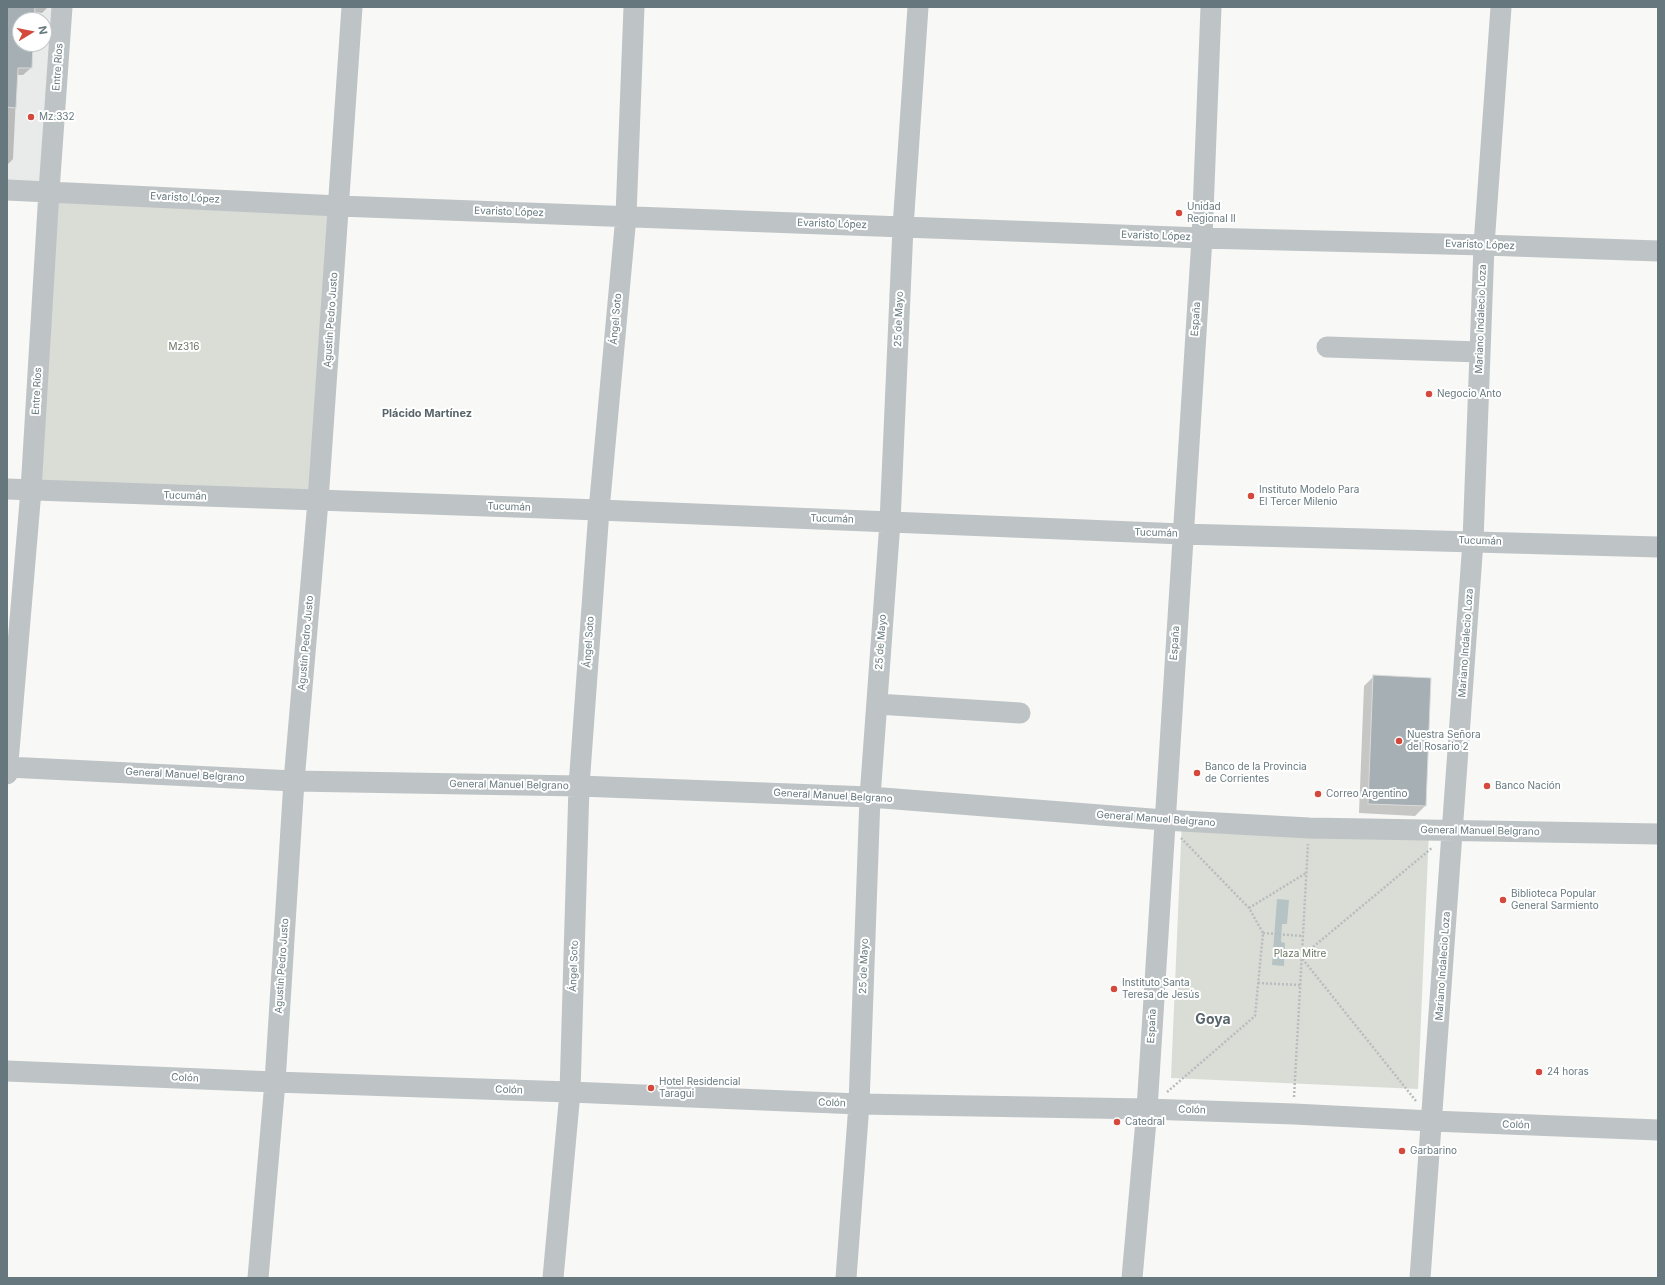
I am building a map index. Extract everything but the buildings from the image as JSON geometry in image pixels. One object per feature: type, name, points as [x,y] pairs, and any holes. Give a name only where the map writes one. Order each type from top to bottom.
[{"type":"street","name":"Entre Ríos","points":[[7,774],[31,490],[62,7]]},
{"type":"street","name":"Agustín Pedro Justo","points":[[258,1278],[275,1082],[294,781],[318,501],[352,7]]},
{"type":"street","name":"Ángel Soto","points":[[552,1278],[570,1092],[579,786],[599,510],[626,216],[634,7]]},
{"type":"street","name":"25 de Mayo","points":[[846,1278],[859,1104],[870,797],[890,522],[903,227],[918,7]]},
{"type":"street","name":"España","points":[[1132,1278],[1147,1109],[1182,534],[1202,238],[1211,7]]},
{"type":"street","name":"Mariano Indalecio Loza","points":[[1420,1278],[1473,541],[1484,245],[1501,7]]},
{"type":"street","name":"Evaristo López","points":[[7,190],[339,206],[903,227],[1202,238],[1658,251]]},
{"type":"street","points":[[1328,347],[1480,352]]},
{"type":"street","name":"Tucumán","points":[[7,488],[1182,534],[1658,547]]},
{"type":"street","points":[[877,704],[1020,713]]},
{"type":"street","name":"General Manuel Belgrano","points":[[7,767],[294,781],[579,786],[870,797],[1164,820],[1309,828],[1658,834]]},
{"type":"street","name":"Colón","points":[[7,1070],[275,1082],[859,1104],[1147,1109],[1658,1130]]},
{"type":"path","points":[[1147,1109],[1255,1016],[1263,932],[1249,908],[1164,820]]},
{"type":"path","points":[[1294,1114],[1301,957],[1309,828]]},
{"type":"path","points":[[1301,957],[1452,831]]},
{"type":"path","points":[[1249,908],[1306,873]]},
{"type":"path","points":[[1263,932],[1303,936]]},
{"type":"path","points":[[1301,957],[1432,1121]]},
{"type":"path","points":[[1258,983],[1300,985]]},
{"type":"shaded area","name":"Mz.332","points":[[7,7],[62,7],[49,191],[7,190]]},
{"type":"shaded area","points":[[1277,899],[1289,900],[1287,924],[1282,924],[1281,942],[1285,943],[1284,966],[1272,965]]},
{"type":"green space","name":"Mz316","points":[[49,191],[339,206],[318,501],[31,490]]},
{"type":"green space","name":"Plaza Mitre","points":[[1182,819],[1429,831],[1418,1089],[1171,1078]]},
{"type":"place","name":"Mz.332","points":[[31,117]]},
{"type":"place","name":"Unidad Regional II","points":[[1179,213]]},
{"type":"place","name":"Negocio Anto","points":[[1429,394]]},
{"type":"place","name":"Instituto Modelo Para El Tercer Milenio","points":[[1251,496]]},
{"type":"place","name":"Nuestra Señora del Rosario 2","points":[[1399,741]]},
{"type":"place","name":"Banco de la Provincia de Corrientes","points":[[1197,773]]},
{"type":"place","name":"Banco Nación","points":[[1487,786]]},
{"type":"place","name":"Correo Argentino","points":[[1318,794]]},
{"type":"place","name":"Biblioteca Popular General Sarmiento","points":[[1503,900]]},
{"type":"place","name":"Instituto Santa Teresa de Jesús","points":[[1114,989]]},
{"type":"place","name":"24 horas","points":[[1539,1072]]},
{"type":"place","name":"Hotel Residencial Taragui","points":[[651,1088]]},
{"type":"place","name":"Catedral","points":[[1117,1122]]},
{"type":"place","name":"Garbarino","points":[[1402,1151]]},
{"type":"district","name":"Plácido Martínez","points":[[427,414]]},
{"type":"district","name":"Goya","points":[[1213,1020]]}]
